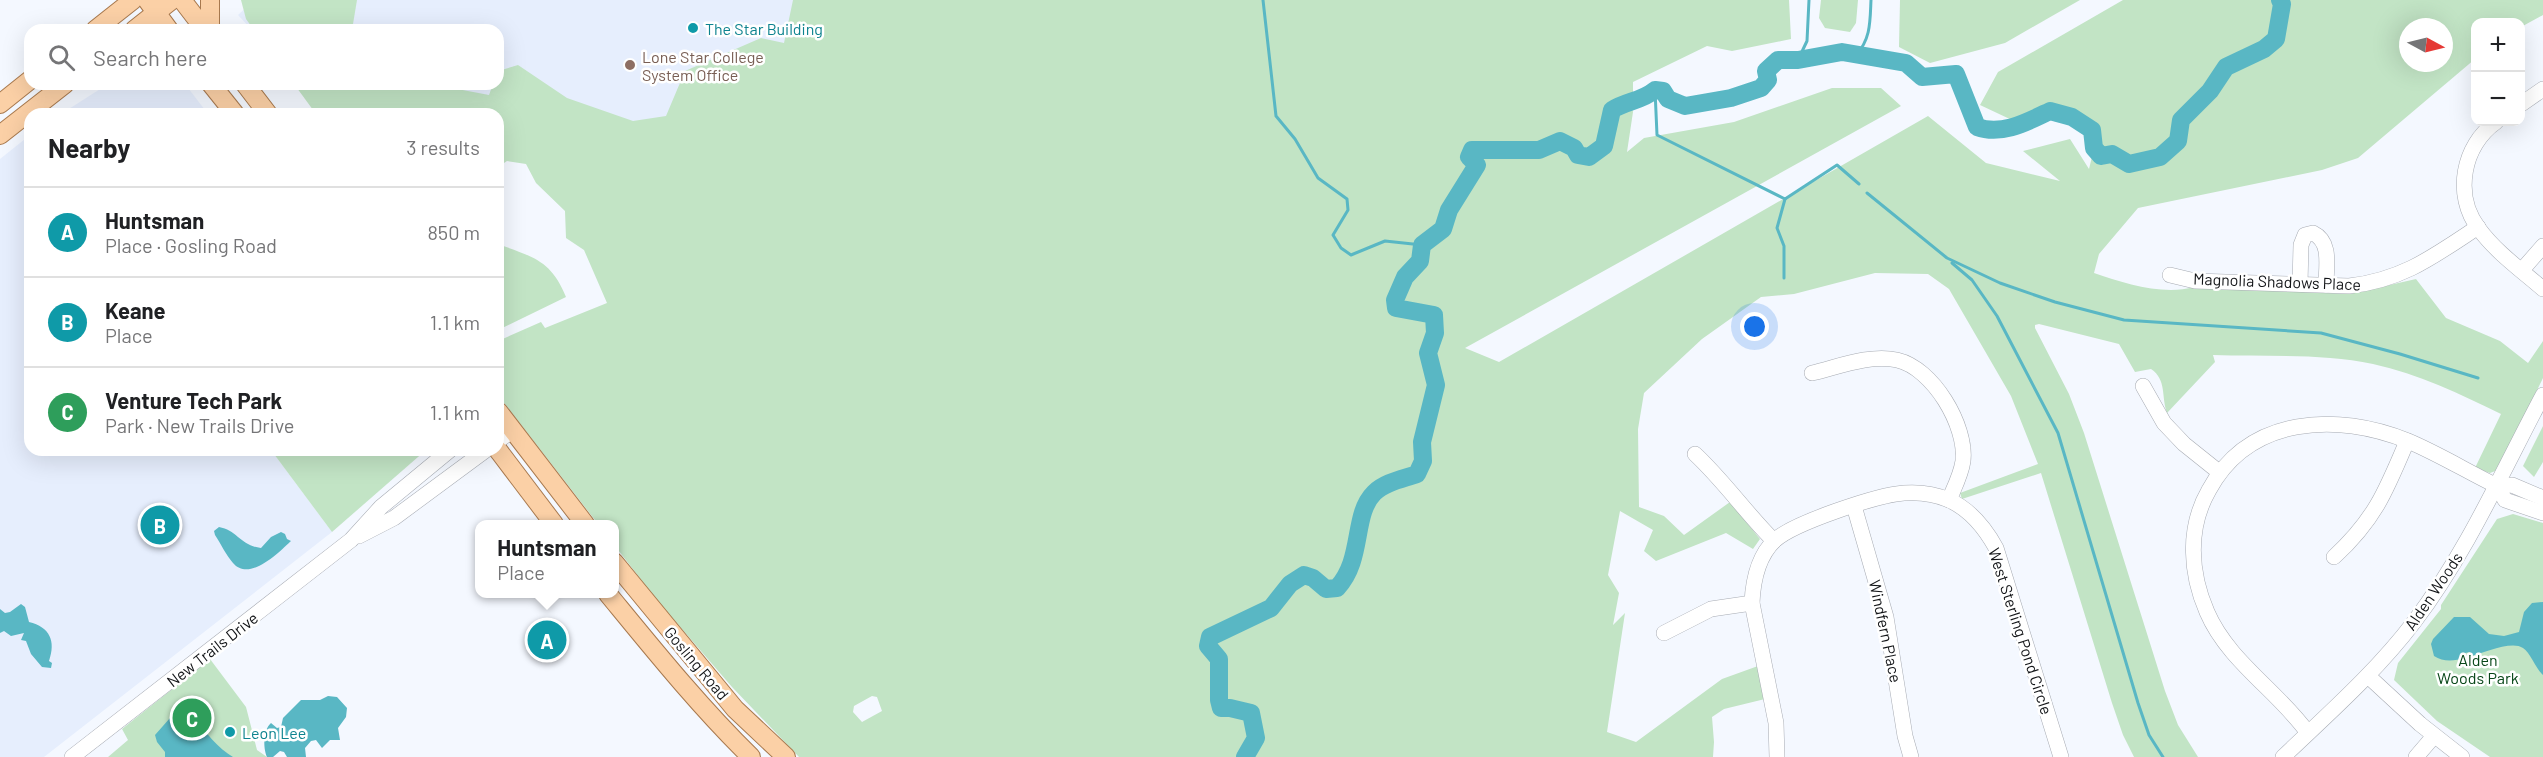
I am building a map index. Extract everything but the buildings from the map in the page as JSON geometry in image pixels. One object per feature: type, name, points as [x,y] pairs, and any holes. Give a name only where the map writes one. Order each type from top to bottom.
[{"type":"main road","points":[[102,24],[113,0]]},
{"type":"main road","points":[[102,24],[133,0]]},
{"type":"main road","points":[[138,24],[151,7],[172,0]]},
{"type":"main road","points":[[182,0],[200,24]]},
{"type":"main road","points":[[210,0],[210,24]]},
{"type":"main road","points":[[151,7],[164,24]]},
{"type":"main road","points":[[0,104],[24,86]]},
{"type":"main road","points":[[34,108],[57,90]]},
{"type":"main road","points":[[216,90],[230,108]]},
{"type":"main road","points":[[250,90],[263,108]]},
{"type":"main road","points":[[0,135],[24,116]]},
{"type":"main road","points":[[504,419],[581,520]]},
{"type":"main road","points":[[502,456],[550,520]]},
{"type":"main road","name":"Gosling Road","points":[[619,567],[735,709],[786,757]]},
{"type":"main road","name":"Gosling Road","points":[[611,598],[675,677],[717,724],[751,757]]},
{"type":"street","points":[[2525,102],[2543,89]]},
{"type":"street","points":[[2492,126],[2475,144],[2465,168],[2467,205],[2478,227],[2491,243],[2543,289]]},
{"type":"street","name":"Magnolia Shadows Place","points":[[2170,275],[2195,281],[2326,285],[2371,283],[2402,274],[2478,227]]},
{"type":"street","points":[[2300,284],[2301,245],[2305,235],[2313,233],[2321,237],[2326,248],[2326,285]]},
{"type":"street","points":[[2522,270],[2543,246]]},
{"type":"street","points":[[1812,373],[1883,359],[1905,363],[1922,373],[1940,392],[1960,432],[1962,444],[1960,474],[1949,500]]},
{"type":"street","points":[[2143,386],[2164,423],[2184,444],[2219,472]]},
{"type":"street","name":"Alden Woods","points":[[2283,757],[2368,676],[2414,623],[2470,536],[2543,395]]},
{"type":"street","points":[[2308,733],[2298,719],[2231,649],[2216,630],[2198,588],[2194,567],[2194,534],[2202,503],[2219,472],[2249,445],[2268,434],[2309,424],[2326,423],[2366,429],[2407,441],[2497,486],[2512,485],[2543,498]]},
{"type":"street","points":[[504,437],[513,430]]},
{"type":"street","points":[[2334,557],[2357,536],[2368,522],[2381,501],[2407,441]]},
{"type":"street","points":[[1695,454],[1717,475],[1751,518],[1774,542]]},
{"type":"street","name":"New Trails Drive","points":[[72,757],[351,540],[381,507],[443,456]]},
{"type":"street","name":"New Trails Drive","points":[[351,540],[394,518],[478,456]]},
{"type":"street","points":[[2497,486],[2505,500],[2543,513]]},
{"type":"street","name":"West Sterling Pond Circle","points":[[1777,757],[1776,723],[1752,603],[1758,567],[1774,542],[1785,532],[1797,526],[1854,506],[1902,493],[1917,493],[1949,500],[1966,510],[1979,522],[1996,548],[2061,757]]},
{"type":"street","name":"Windfern Place","points":[[1854,506],[1886,617],[1905,736],[1911,757]]},
{"type":"street","points":[[1664,633],[1711,609],[1752,603]]},
{"type":"street","points":[[2368,676],[2434,736],[2462,757]]},
{"type":"street","points":[[2416,757],[2434,736]]},
{"type":"shaded area","name":"Lone Star College System Office","points":[[254,0],[795,0],[785,45],[661,149],[504,115],[504,108],[463,108],[358,90],[504,90],[504,24],[246,24],[238,15]]},
{"type":"shaded area","points":[[99,90],[190,90],[203,108],[70,108]]},
{"type":"shaded area","points":[[24,140],[24,456],[275,456],[332,532],[44,757],[0,757],[0,159]]},
{"type":"green space","points":[[241,0],[357,0],[353,24],[250,24]]},
{"type":"green space","points":[[793,0],[1789,0],[1791,39],[1732,51],[1707,46],[1633,82],[1633,94],[1629,95],[1633,112],[1627,152],[1644,138],[1734,122],[1832,88],[1881,88],[1901,106],[1465,348],[1499,362],[1928,116],[1986,163],[2060,181],[2023,151],[2070,139],[2089,169],[2099,128],[2065,110],[2014,121],[1980,105],[1998,72],[2123,0],[2543,0],[2543,15],[2525,25],[2525,18],[2471,18],[2471,62],[2358,158],[2322,170],[2138,208],[2099,254],[2094,273],[2157,289],[2194,287],[2350,294],[2416,279],[2446,318],[2500,341],[2528,363],[2543,341],[2543,378],[2498,470],[2490,473],[2475,468],[2501,414],[2407,373],[2373,364],[2334,358],[2213,355],[2215,362],[2167,413],[2162,383],[2156,373],[2151,369],[2135,372],[2119,344],[2039,324],[2035,325],[2069,394],[2084,433],[2165,691],[2178,725],[2198,757],[2134,757],[2123,735],[2112,703],[2041,473],[1962,499],[1960,493],[2038,464],[2011,396],[1949,289],[1928,274],[1875,273],[1794,294],[1761,297],[1702,339],[1644,393],[1638,429],[1639,507],[1664,516],[1684,535],[1730,502],[1760,539],[1753,549],[1726,533],[1656,561],[1644,551],[1653,530],[1620,511],[1608,575],[1619,593],[1613,625],[1625,613],[1607,732],[1636,742],[1722,679],[1758,666],[1765,699],[1724,709],[1712,717],[1713,757],[799,757],[732,687],[656,599],[619,551],[619,520],[595,520],[504,403],[504,338],[541,322],[545,328],[607,303],[584,250],[566,238],[565,211],[536,183],[526,164],[507,161],[504,163],[504,108],[312,108],[298,90],[463,90],[489,95],[491,90],[504,90],[504,69],[518,65],[567,98],[633,121],[666,116],[685,71],[761,38],[784,43]],"holes":[[[872,696],[877,697],[882,711],[862,722],[853,712],[854,706]]]},
{"type":"green space","points":[[1821,0],[1858,0],[1856,23],[1850,32],[1825,28],[1819,18]]},
{"type":"green space","points":[[1900,0],[2080,0],[2005,43],[1930,63],[1899,47]]},
{"type":"green space","points":[[504,246],[531,257],[547,267],[566,297],[504,327]]},
{"type":"green space","points":[[2543,426],[2543,462],[2534,477],[2523,466]]},
{"type":"green space","points":[[275,456],[419,456],[332,532]]},
{"type":"green space","name":"Alden Woods Park","points":[[2513,514],[2543,523],[2543,757],[2490,757],[2437,721],[2394,680],[2398,663],[2441,609],[2441,605],[2497,519]]},
{"type":"green space","points":[[210,659],[246,707],[257,750],[267,757],[108,757],[128,740],[122,729]]},
{"type":"water","points":[[219,527],[230,531],[254,547],[261,548],[271,537],[281,532],[291,541],[265,563],[248,569],[240,568],[230,560],[215,535],[214,531]]},
{"type":"water","points":[[2543,602],[2543,675],[2526,650],[2518,646],[2505,646],[2471,656],[2470,652],[2465,653],[2465,658],[2457,660],[2445,660],[2434,656],[2431,644],[2433,639],[2454,617],[2470,617],[2489,634],[2504,636],[2519,632],[2524,612],[2532,603]]},
{"type":"water","points":[[21,604],[25,607],[29,622],[42,627],[50,636],[51,668],[42,667],[31,654],[26,641],[21,640],[24,633],[11,636],[4,631],[0,633],[0,609],[5,613],[10,612]]},
{"type":"water","points":[[328,696],[337,697],[347,708],[346,717],[338,728],[340,740],[330,740],[322,748],[316,740],[311,741],[305,748],[306,757],[287,757],[284,752],[280,751],[273,757],[267,757],[264,739],[271,723],[277,728],[281,727],[283,718],[301,700],[320,700]]},
{"type":"water","points":[[187,715],[197,718],[212,740],[233,757],[165,757],[165,752],[157,742],[155,735],[170,718],[183,718]]},
{"type":"waterway","points":[[1263,0],[1276,116],[1295,139],[1318,178],[1347,199],[1348,210],[1333,235],[1341,248],[1351,255],[1385,241],[1422,245]]},
{"type":"waterway","points":[[1798,60],[1807,41],[1809,0]]},
{"type":"waterway","points":[[1856,55],[1867,36],[1871,0]]},
{"type":"waterway","points":[[1245,757],[1256,738],[1251,713],[1221,708],[1219,659],[1208,646],[1210,637],[1271,608],[1290,584],[1304,575],[1313,578],[1326,589],[1337,588],[1351,564],[1367,502],[1383,486],[1417,474],[1423,461],[1422,442],[1436,385],[1428,353],[1435,333],[1434,315],[1396,308],[1395,300],[1405,277],[1420,261],[1422,245],[1443,229],[1449,210],[1477,165],[1469,157],[1472,150],[1539,150],[1560,141],[1574,148],[1578,155],[1589,157],[1604,146],[1612,110],[1655,90],[1663,91],[1668,99],[1685,106],[1731,98],[1761,88],[1768,80],[1766,71],[1778,60],[1798,60],[1842,52],[1906,63],[1922,77],[1956,74],[1977,127],[2005,129],[2050,111],[2072,117],[2092,130],[2094,148],[2101,156],[2112,154],[2129,164],[2160,157],[2178,141],[2181,120],[2210,91],[2226,67],[2264,49],[2276,39],[2282,4],[2280,0]]},
{"type":"waterway","points":[[1655,90],[1657,135],[1785,199],[1837,165],[1859,184]]},
{"type":"waterway","points":[[1867,193],[1947,258],[2000,283],[2055,302],[2124,320],[2321,333],[2478,378]]},
{"type":"waterway","points":[[1784,278],[1784,246],[1777,228],[1785,199]]},
{"type":"waterway","points":[[1952,263],[1972,280],[1997,316],[2058,433],[2138,703],[2149,735],[2163,757]]},
{"type":"place","name":"The Star Building","points":[[693,28]]},
{"type":"place","name":"Lone Star College System Office","points":[[630,65]]},
{"type":"place","name":"Keane","points":[[160,525]]},
{"type":"place","name":"Huntsman","points":[[547,640]]},
{"type":"place","name":"Venture Tech Park","points":[[192,718]]},
{"type":"place","name":"Leon Lee","points":[[230,732]]}]
